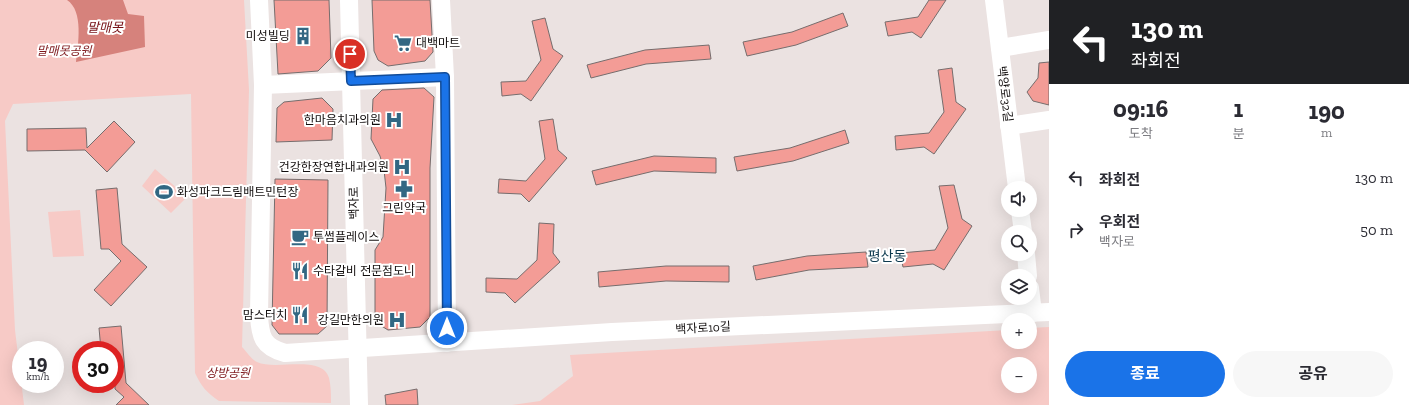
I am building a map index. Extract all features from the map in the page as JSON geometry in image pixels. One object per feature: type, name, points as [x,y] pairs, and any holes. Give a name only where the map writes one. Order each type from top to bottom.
[{"type":"street","name":"백자로10길","points":[[259,0],[263,85],[259,315],[260,333],[265,342],[274,350],[285,353],[612,332],[1041,313]]},
{"type":"street","name":"백자로","points":[[348,0],[359,405]]},
{"type":"street","points":[[441,0],[445,77],[447,343]]},
{"type":"street","name":"백양로32길","points":[[994,0],[1016,181]]},
{"type":"street","points":[[1000,48],[1049,40]]},
{"type":"street","points":[[263,85],[445,77]]},
{"type":"street","points":[[1010,126],[1049,120]]},
{"type":"green space","points":[[0,0],[244,0],[249,90],[242,347],[257,362],[275,365],[308,365],[325,371],[330,381],[331,403],[219,401],[205,389],[195,373],[191,94],[13,104],[5,121],[16,341],[12,341],[12,393],[23,393],[24,405],[0,405]]},
{"type":"green space","name":"화성파크드림배트민턴장","points":[[155,169],[187,197],[171,213],[142,186]]},
{"type":"green space","points":[[80,210],[84,256],[53,257],[48,212]]},
{"type":"green space","points":[[1049,327],[1049,405],[512,405],[540,401],[573,376],[570,355],[1001,330],[1001,349],[1037,349],[1037,328]]},
{"type":"water","name":"말매못","points":[[67,0],[123,0],[128,14],[144,16],[145,47],[76,62],[79,38],[78,20],[76,12]]},
{"type":"building","name":"미성빌딩","points":[[274,0],[329,0],[331,58],[318,71],[278,74]]},
{"type":"building","points":[[372,0],[430,0],[433,52],[425,61],[388,66],[378,60],[374,51]]},
{"type":"building","points":[[929,0],[946,0],[921,38],[912,32],[888,36],[885,22],[918,17]]},
{"type":"building","points":[[843,13],[848,26],[796,45],[747,56],[743,42],[792,32]]},
{"type":"building","points":[[545,18],[553,49],[563,56],[531,101],[521,94],[502,96],[501,82],[526,81],[541,60],[532,21]]},
{"type":"building","points":[[709,45],[711,59],[646,64],[591,78],[587,65],[645,50]]},
{"type":"building","points":[[1049,62],[1049,105],[1033,101],[1027,92],[1038,78],[1039,63]]},
{"type":"building","points":[[952,68],[956,102],[966,109],[934,154],[924,147],[896,150],[895,136],[929,133],[944,112],[938,70]]},
{"type":"building","points":[[424,88],[434,97],[430,168],[430,317],[420,327],[388,330],[375,322],[375,250],[383,237],[386,188],[384,170],[380,156],[371,139],[373,99],[382,90]]},
{"type":"building","points":[[322,98],[333,109],[332,140],[276,142],[277,108],[284,102]]},
{"type":"building","points":[[553,119],[558,150],[567,158],[529,202],[521,194],[498,193],[499,179],[526,181],[545,159],[539,121]]},
{"type":"building","points":[[114,121],[135,142],[107,172],[85,150],[27,151],[27,129],[86,128],[87,148]]},
{"type":"building","points":[[845,130],[849,143],[793,161],[737,171],[734,157],[790,148]]},
{"type":"building","points":[[654,156],[716,158],[716,173],[654,171],[596,185],[592,171]]},
{"type":"building","points":[[275,179],[328,180],[327,326],[318,334],[279,334],[272,325]]},
{"type":"building","points":[[954,185],[962,219],[972,226],[944,270],[933,264],[903,267],[900,253],[935,250],[948,228],[939,186]]},
{"type":"building","points":[[117,188],[122,244],[147,267],[111,306],[94,290],[121,261],[109,249],[101,249],[96,190]]},
{"type":"building","points":[[539,223],[554,224],[553,253],[560,262],[515,303],[505,293],[486,292],[486,278],[517,279],[537,260]]},
{"type":"building","points":[[866,252],[868,267],[809,270],[756,280],[753,266],[807,256]]},
{"type":"building","points":[[666,266],[729,266],[729,282],[666,281],[599,287],[598,272]]},
{"type":"building","points":[[121,326],[122,341],[100,341],[99,328]]},
{"type":"building","points":[[124,360],[126,383],[149,405],[116,405],[124,397],[120,393],[124,393]]},
{"type":"building","points":[[417,389],[418,405],[386,405],[385,395]]},
{"type":"place","name":"미성빌딩","points":[[303,36]]},
{"type":"place","name":"대백마트","points":[[403,43]]},
{"type":"place","name":"한마음치과의원","points":[[394,120]]},
{"type":"place","name":"건강한장연합내과의원","points":[[402,167]]},
{"type":"place","name":"그린약국","points":[[404,189]]},
{"type":"place","name":"화성파크드림배트민턴장","points":[[164,192]]},
{"type":"place","name":"투썸플레이스","points":[[300,237]]},
{"type":"place","name":"수타갈비 전문점도니","points":[[300,271]]},
{"type":"place","name":"맘스터치","points":[[300,315]]},
{"type":"place","name":"강길만한의원","points":[[397,320]]},
{"type":"district","name":"평산동","points":[[887,256]]},
{"type":"route","points":[[350,54],[351,81],[445,77],[447,328]]},
{"type":"park label","name":"말매못공원","points":[[64,51]]},
{"type":"park label","name":"상방공원","points":[[228,373]]}]
